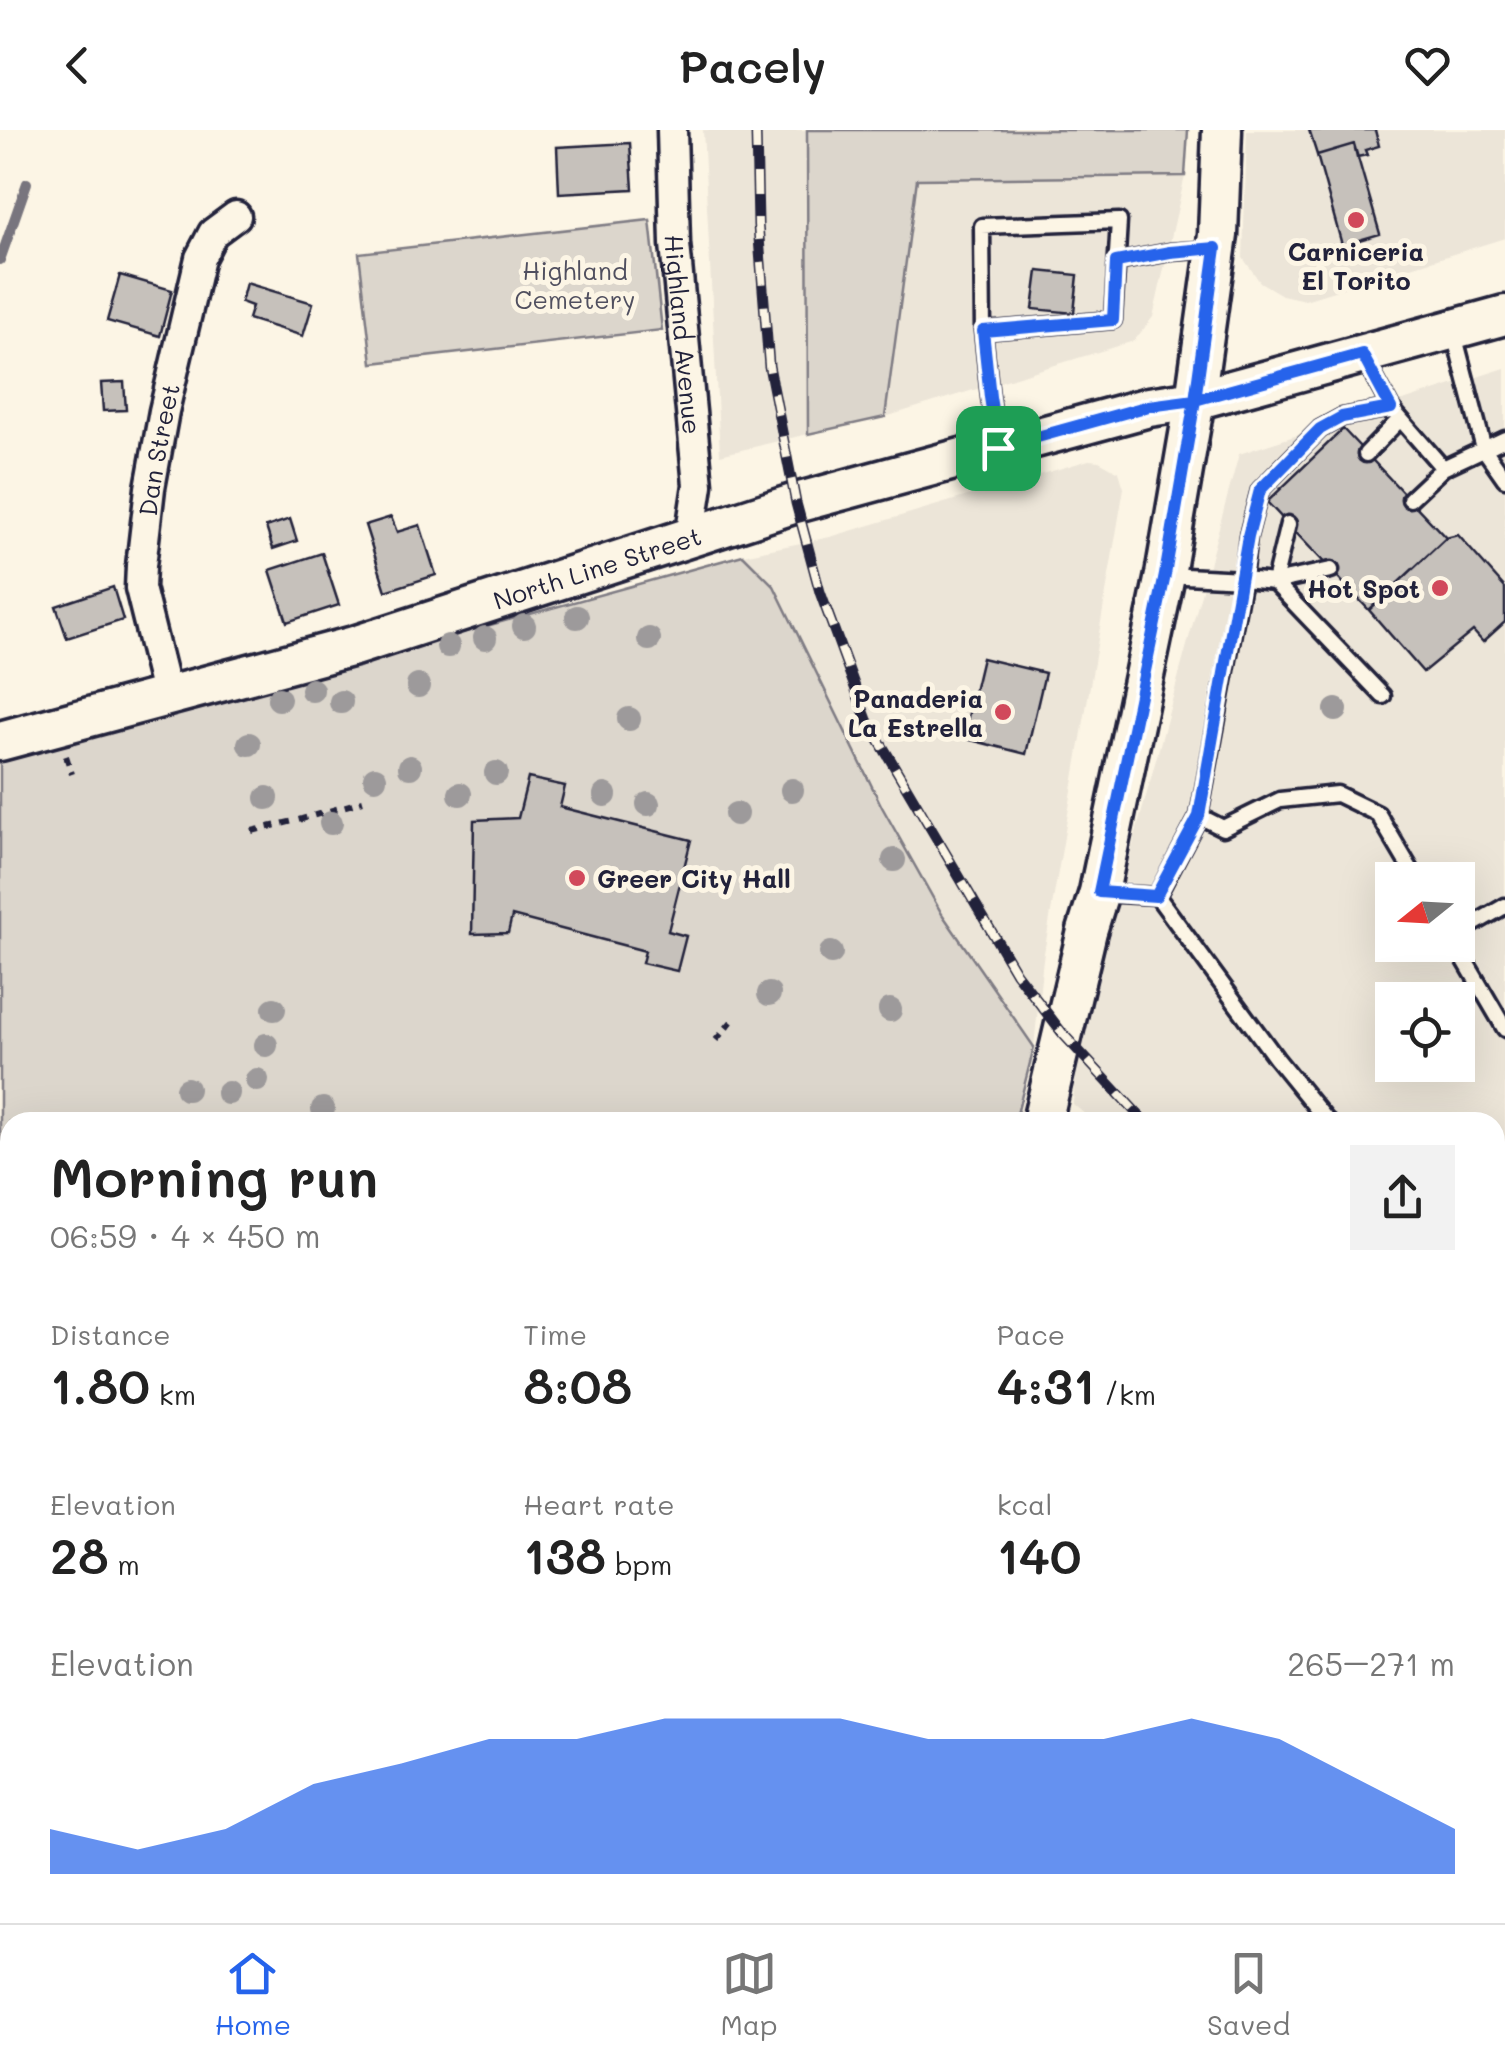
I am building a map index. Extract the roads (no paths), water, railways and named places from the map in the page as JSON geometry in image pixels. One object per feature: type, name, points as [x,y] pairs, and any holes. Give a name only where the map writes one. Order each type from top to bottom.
[{"type":"main road","points":[[1044,1112],[1099,892],[1165,575],[1216,248],[1222,130]]},
{"type":"main road","name":"North Line Street","points":[[0,741],[391,635],[796,503],[1149,406],[1195,400],[1505,314]]},
{"type":"street","name":"Highland Avenue","points":[[672,130],[675,244],[698,485],[690,538]]},
{"type":"street","name":"Dan Street","points":[[167,697],[140,588],[150,488],[200,258],[214,233],[236,216]]},
{"type":"lane","points":[[983,331],[1113,320],[1119,222],[982,226],[983,331],[998,448]]},
{"type":"lane","points":[[1116,262],[1216,248]]},
{"type":"lane","points":[[1453,329],[1484,450],[1505,479]]},
{"type":"lane","points":[[1362,354],[1395,414],[1443,468]]},
{"type":"lane","points":[[1366,454],[1395,414]]},
{"type":"lane","points":[[1156,896],[1199,816],[1248,536],[1260,490],[1320,429],[1342,417],[1395,414]]},
{"type":"lane","points":[[1410,500],[1443,468],[1505,439]]},
{"type":"lane","points":[[1274,582],[1288,524]]},
{"type":"lane","points":[[1165,575],[1274,582],[1331,570]]},
{"type":"lane","points":[[1274,582],[1383,696]]},
{"type":"lane","points":[[1199,816],[1222,828],[1280,800],[1337,794],[1378,814],[1407,862]]},
{"type":"lane","points":[[1099,892],[1156,896],[1320,1112]]},
{"type":"lane","points":[[1475,923],[1505,906]]},
{"type":"lane","points":[[1466,962],[1505,1029]]},
{"type":"waterway","points":[[0,260],[27,183]]},
{"type":"railway","points":[[756,130],[758,225],[769,366],[796,503],[820,592],[867,720],[1016,973],[1063,1034],[1136,1112]]},
{"type":"place","name":"Carniceria El Torito","points":[[1356,220]]},
{"type":"place","name":"Hot Spot","points":[[1440,588]]},
{"type":"place","name":"Panaderia La Estrella","points":[[1003,712]]},
{"type":"place","name":"Greer City Hall","points":[[577,878]]},
{"type":"park label","name":"Highland Cemetery","points":[[575,284]]}]
